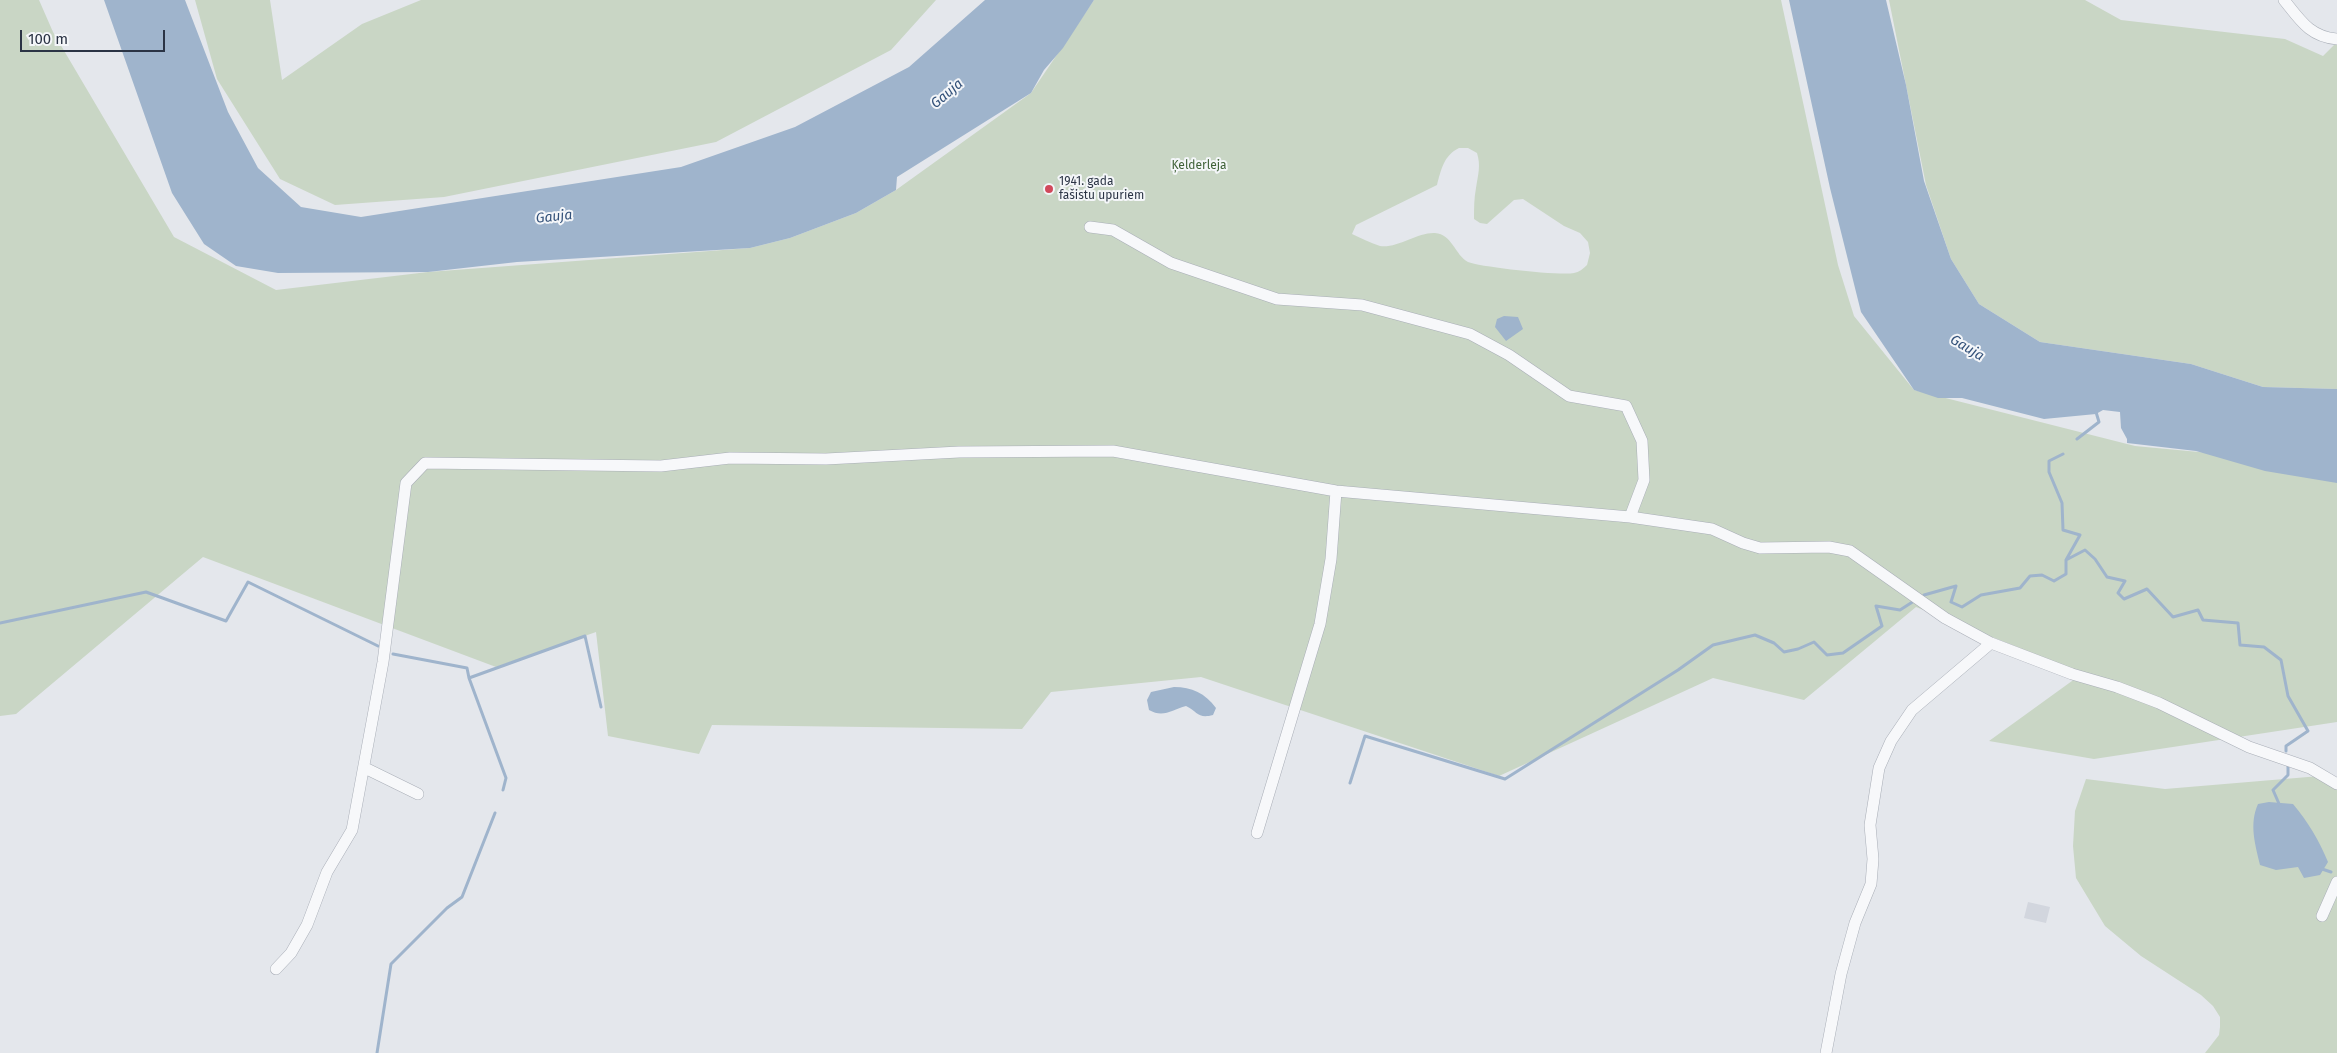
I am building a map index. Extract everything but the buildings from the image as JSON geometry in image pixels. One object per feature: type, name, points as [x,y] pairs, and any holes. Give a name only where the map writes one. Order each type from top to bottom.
[{"type":"street","points":[[2284,0],[2315,34],[2337,40]]},
{"type":"street","points":[[1090,227],[1113,230],[1171,263],[1277,299],[1362,305],[1470,334],[1510,355],[1570,396],[1626,406],[1642,441],[1644,480],[1630,517]]},
{"type":"street","points":[[276,970],[291,953],[307,925],[326,872],[352,830],[385,653],[406,483],[425,463],[661,466],[730,458],[826,459],[959,452],[1113,451],[1336,491],[1630,517],[1712,529],[1743,543],[1760,548],[1829,547],[1850,551],[1945,618],[1991,643],[2072,674],[2117,687],[2159,703],[2249,747],[2310,768],[2337,784]]},
{"type":"street","points":[[1257,833],[1320,624],[1331,559],[1336,491]]},
{"type":"street","points":[[1826,1053],[1841,974],[1855,923],[1871,884],[1873,859],[1870,825],[1879,768],[1891,741],[1912,710],[1991,643]]},
{"type":"street","points":[[365,768],[418,794]]},
{"type":"street","points":[[2322,916],[2337,882]]},
{"type":"shaded area","points":[[2028,902],[2050,907],[2046,923],[2024,918]]},
{"type":"green space","name":"Ķelderleja","points":[[0,0],[39,0],[53,32],[174,237],[276,290],[428,272],[750,248],[790,238],[856,213],[896,190],[1031,93],[1094,0],[1781,0],[1838,265],[1854,316],[1914,390],[2135,446],[2337,465],[2337,722],[2094,759],[1989,741],[2083,673],[1916,607],[1804,700],[1713,678],[1499,776],[1201,677],[1051,692],[1022,729],[712,725],[699,754],[608,736],[596,632],[496,667],[203,557],[16,714],[0,716]],"holes":[[[1459,148],[1468,148],[1477,153],[1479,162],[1474,200],[1474,219],[1480,223],[1487,224],[1514,200],[1523,199],[1564,226],[1580,233],[1588,242],[1590,253],[1587,265],[1578,272],[1566,274],[1503,268],[1468,262],[1446,237],[1441,234],[1428,233],[1386,246],[1377,245],[1352,234],[1356,225],[1437,185],[1444,164],[1450,155]]]},
{"type":"green space","points":[[195,0],[270,0],[282,80],[362,24],[421,0],[936,0],[891,50],[716,142],[444,197],[335,205],[280,179],[217,79]]},
{"type":"green space","points":[[1889,0],[2085,0],[2121,20],[2285,39],[2323,56],[2337,42],[2337,389],[2263,387],[2191,364],[2040,342],[1979,304],[1951,259],[1926,185]]},
{"type":"green space","points":[[2320,776],[2337,790],[2337,1053],[2205,1053],[2219,1035],[2220,1017],[2213,1006],[2201,995],[2141,956],[2105,926],[2076,878],[2073,846],[2075,811],[2086,779],[2165,789]]},
{"type":"water","name":"Gauja","points":[[104,0],[185,0],[228,112],[258,168],[301,207],[361,217],[681,167],[795,127],[909,67],[985,0],[1094,0],[1063,48],[1044,70],[1031,93],[897,177],[896,190],[856,213],[790,238],[750,248],[517,262],[428,272],[278,273],[236,266],[204,244],[172,193]]},
{"type":"water","name":"Gauja","points":[[1789,0],[1886,0],[1906,85],[1924,181],[1951,259],[1979,304],[2040,342],[2191,364],[2263,387],[2337,389],[2337,483],[2265,471],[2196,451],[2127,443],[2121,428],[2120,412],[2103,410],[2096,414],[2044,419],[1962,398],[1938,398],[1914,390],[1861,312],[1830,188]]},
{"type":"water","points":[[1504,316],[1518,317],[1523,329],[1506,341],[1495,327],[1497,319]]},
{"type":"water","points":[[1174,687],[1187,688],[1203,695],[1216,708],[1213,715],[1201,715],[1186,706],[1163,713],[1149,710],[1147,700],[1151,692]]},
{"type":"water","points":[[2269,802],[2293,804],[2304,818],[2328,862],[2320,875],[2304,878],[2298,867],[2276,870],[2260,865],[2253,827],[2255,812],[2258,804]]},
{"type":"waterway","points":[[2077,439],[2099,422],[2096,412]]},
{"type":"waterway","points":[[2063,454],[2049,461],[2049,472],[2062,503],[2063,530],[2080,535],[2066,560],[2085,550],[2095,559],[2107,577],[2125,581],[2118,593],[2124,599],[2147,589],[2173,617],[2198,610],[2203,620],[2238,623],[2240,645],[2264,647],[2281,660],[2288,696],[2308,731],[2286,746],[2286,751]]},
{"type":"waterway","points":[[1924,595],[1956,586],[1951,602],[1962,607],[1981,595],[2020,588],[2030,576],[2042,575],[2054,581],[2066,574],[2066,560]]},
{"type":"waterway","points":[[0,623],[146,592],[226,621],[248,582],[378,646]]},
{"type":"waterway","points":[[1350,783],[1365,736],[1505,779],[1678,670],[1713,645],[1755,635],[1774,643],[1784,652],[1798,649],[1814,642],[1827,655],[1843,653],[1882,626],[1876,606],[1900,610],[1914,601]]},
{"type":"waterway","points":[[503,790],[506,778],[469,678],[585,636],[601,707]]},
{"type":"waterway","points":[[393,654],[467,668],[469,678]]},
{"type":"waterway","points":[[2280,806],[2273,790],[2288,775],[2288,764]]},
{"type":"waterway","points":[[377,1053],[391,964],[447,908],[462,897],[495,813]]},
{"type":"waterway","points":[[2322,869],[2331,872]]},
{"type":"place","name":"1941. gada fašistu upuriem","points":[[1049,189]]}]
